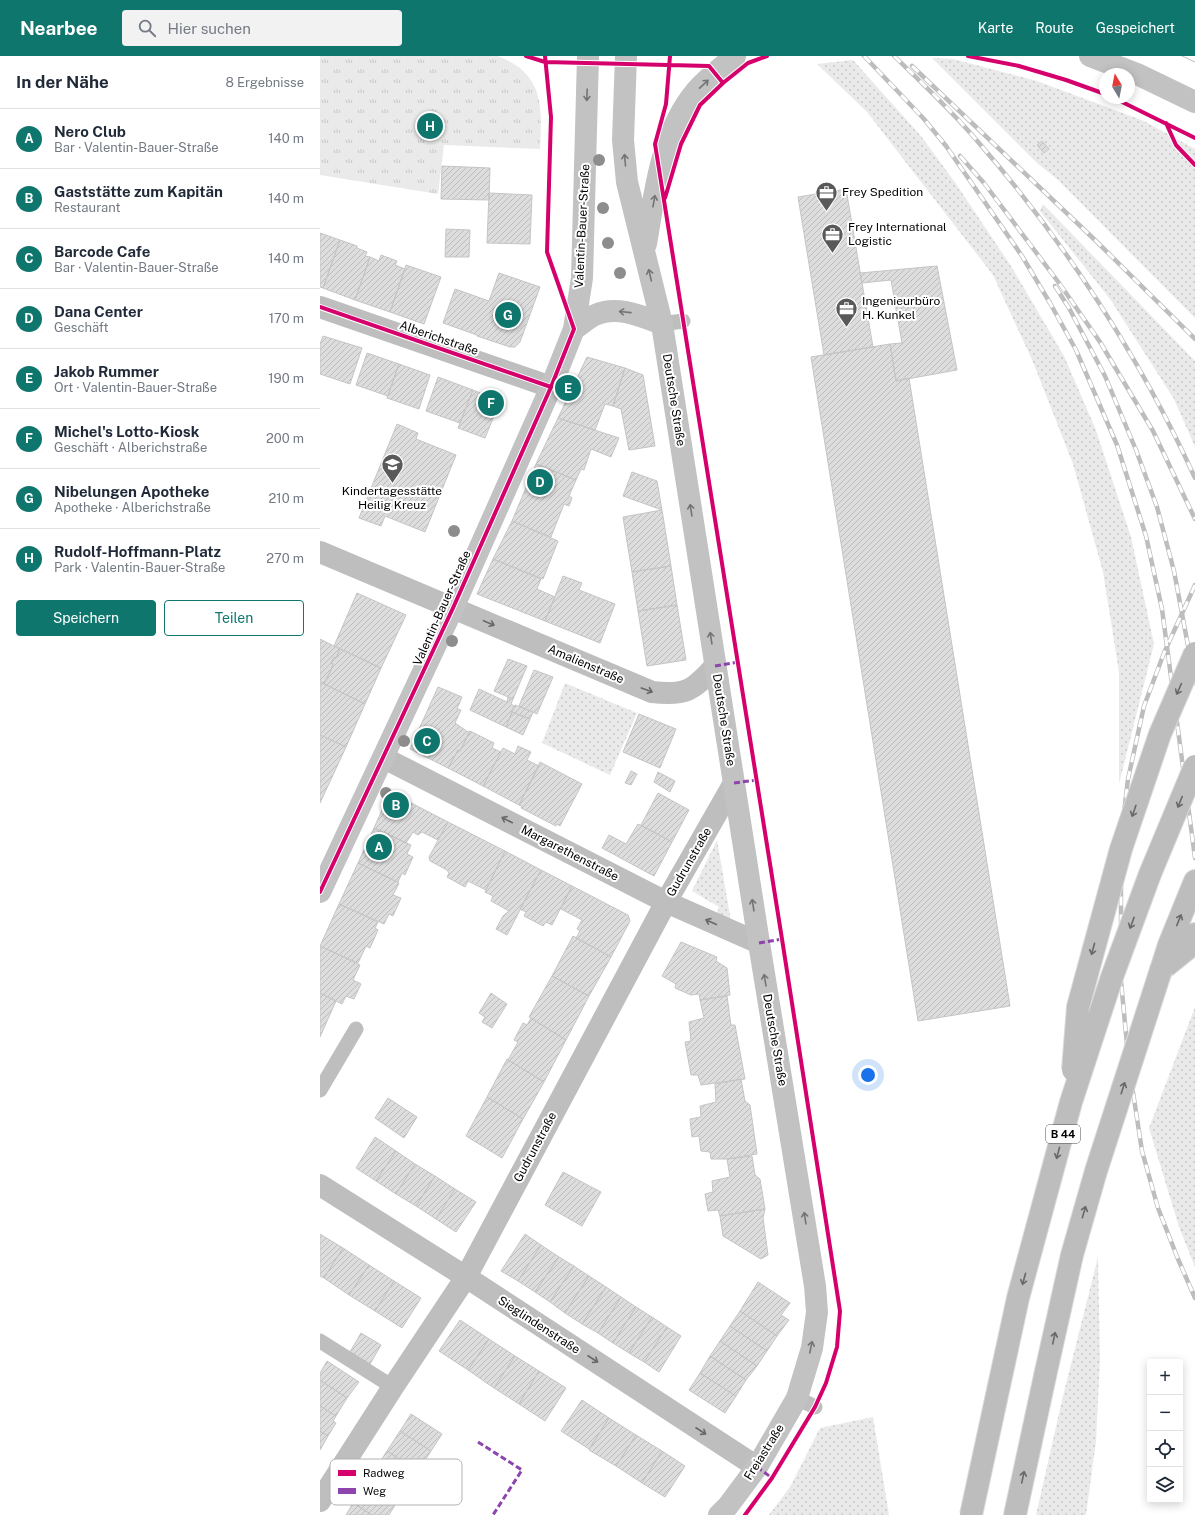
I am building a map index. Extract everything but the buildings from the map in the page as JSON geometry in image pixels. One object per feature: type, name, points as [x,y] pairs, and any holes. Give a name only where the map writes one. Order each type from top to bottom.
[{"type":"highway","points":[[1071,1102],[1078,1007],[1093,949],[1121,849],[1160,734],[1195,653]]},
{"type":"highway","name":"B 44","points":[[971,1515],[1018,1298],[1071,1102],[1112,977],[1150,874],[1195,766]]},
{"type":"highway","points":[[1015,1515],[1072,1255],[1096,1171],[1169,945],[1195,881]]},
{"type":"highway","points":[[1161,970],[1187,950],[1195,934]]},
{"type":"main road","name":"Valentin-Bauer-Straße","points":[[320,892],[453,608],[551,387],[574,329],[582,278],[588,56]]},
{"type":"main road","name":"Deutsche Straße","points":[[626,56],[623,140],[626,175],[662,324],[759,943],[816,1286],[817,1312],[805,1397]]},
{"type":"main road","points":[[645,253],[659,170],[672,132],[680,115],[697,90],[735,56]]},
{"type":"main road","points":[[1090,56],[1137,74],[1195,102]]},
{"type":"main road","points":[[574,329],[595,315],[611,312],[628,312],[662,324]]},
{"type":"main road","name":"Freiastraße","points":[[719,1515],[728,1506],[757,1467],[805,1397]]},
{"type":"street","name":"Alberichstraße","points":[[320,307],[551,387]]},
{"type":"street","name":"Amalienstraße","points":[[320,552],[652,692],[670,694],[689,690],[702,681],[715,666]]},
{"type":"street","name":"Margarethenstraße","points":[[384,758],[666,902],[759,943]]},
{"type":"street","name":"Gudrunstraße","points":[[347,1459],[466,1277],[666,902],[734,783]]},
{"type":"street","name":"Sieglindenstraße","points":[[320,1185],[466,1277],[757,1467]]},
{"type":"street","name":"Gudrunstraße","points":[[320,1501],[330,1485]]},
{"type":"lane","points":[[662,324],[683,321]]},
{"type":"lane","points":[[320,1090],[356,1029]]},
{"type":"lane","points":[[320,1341],[393,1387]]},
{"type":"green space","points":[[320,56],[498,56],[520,68],[535,87],[541,117],[540,149],[444,145],[438,194],[320,175]]},
{"type":"green space","points":[[932,58],[953,59],[1037,81],[1144,121],[1195,149],[1195,318],[1057,179],[1037,163]]},
{"type":"green space","points":[[853,60],[921,136],[954,181],[1011,266],[1064,356],[1096,430],[1131,537],[1154,644],[1119,784],[1119,672],[1103,572],[1073,464],[1033,362],[993,275],[867,112],[817,64]]},
{"type":"green space","points":[[1043,204],[1195,361],[1195,447],[1174,399],[1110,299],[1040,211]]},
{"type":"green space","points":[[565,683],[637,713],[610,775],[542,743]]},
{"type":"green space","points":[[717,840],[731,921],[716,916],[719,907],[692,891]]},
{"type":"green space","points":[[1195,1007],[1195,1267],[1179,1227],[1149,1128]]},
{"type":"green space","points":[[1098,1257],[1100,1360],[1096,1441],[1086,1515],[1036,1515],[1063,1396]]},
{"type":"green space","points":[[873,1417],[889,1515],[769,1515],[790,1487],[820,1428]]},
{"type":"tram line","points":[[1182,56],[1195,62]]},
{"type":"railway","points":[[864,56],[924,119],[946,146],[1022,256],[1076,350],[1117,445],[1146,536],[1162,609],[1195,858]]},
{"type":"railway","points":[[894,56],[948,109],[979,143],[1011,181],[1071,261],[1126,346],[1151,389],[1195,478]]},
{"type":"railway","points":[[912,66],[1095,240],[1195,339]]},
{"type":"railway","points":[[960,156],[984,183],[1059,283],[1100,342],[1153,431],[1195,519]]},
{"type":"railway","points":[[1055,286],[1069,308],[1105,376],[1136,450],[1157,507],[1174,571],[1195,683]]},
{"type":"railway","points":[[1195,585],[1164,653],[1144,706],[1128,779],[1121,838],[1121,981],[1129,1066],[1142,1151],[1158,1208],[1195,1298]]},
{"type":"marked path","points":[[715,666],[738,662]]},
{"type":"marked path","points":[[734,783],[757,780]]},
{"type":"marked path","points":[[759,943],[782,939]]},
{"type":"marked path","points":[[478,1442],[522,1470],[493,1515]]},
{"type":"marked path","points":[[757,1467],[772,1478]]},
{"type":"cycle path","points":[[526,56],[545,62],[709,66],[723,83]]},
{"type":"cycle path","points":[[320,892],[453,608],[551,387],[574,329],[547,252],[551,117],[545,56]]},
{"type":"cycle path","points":[[670,56],[666,104],[655,144],[840,1311],[837,1347],[826,1383],[815,1407],[772,1478],[745,1515]]},
{"type":"cycle path","points":[[665,198],[681,144],[700,105],[723,83],[748,63],[767,56]]},
{"type":"cycle path","points":[[968,56],[1019,66],[1099,92]]},
{"type":"cycle path","points":[[1126,104],[1195,138]]},
{"type":"cycle path","points":[[1166,123],[1176,145],[1195,165]]},
{"type":"cycle path","points":[[320,307],[551,387]]},
{"type":"place","name":"Rudolf-Hoffmann-Platz","points":[[430,126]]},
{"type":"place","name":"Frey Spedition","points":[[827,212]]},
{"type":"place","name":"Frey International Logistic","points":[[833,254]]},
{"type":"place","name":"Nibelungen Apotheke","points":[[508,315]]},
{"type":"place","name":"Ingenieurbüro H. Kunkel","points":[[846,328]]},
{"type":"place","name":"Jakob Rummer","points":[[568,388]]},
{"type":"place","name":"Michel's Lotto-Kiosk","points":[[491,403]]},
{"type":"place","name":"Dana Center","points":[[540,482]]},
{"type":"place","name":"Kindertagesstätte Heilig Kreuz","points":[[392,484]]},
{"type":"place","name":"Barcode Cafe","points":[[427,741]]},
{"type":"place","name":"Gaststätte zum Kapitän","points":[[396,805]]},
{"type":"place","name":"Nero Club","points":[[379,847]]}]
